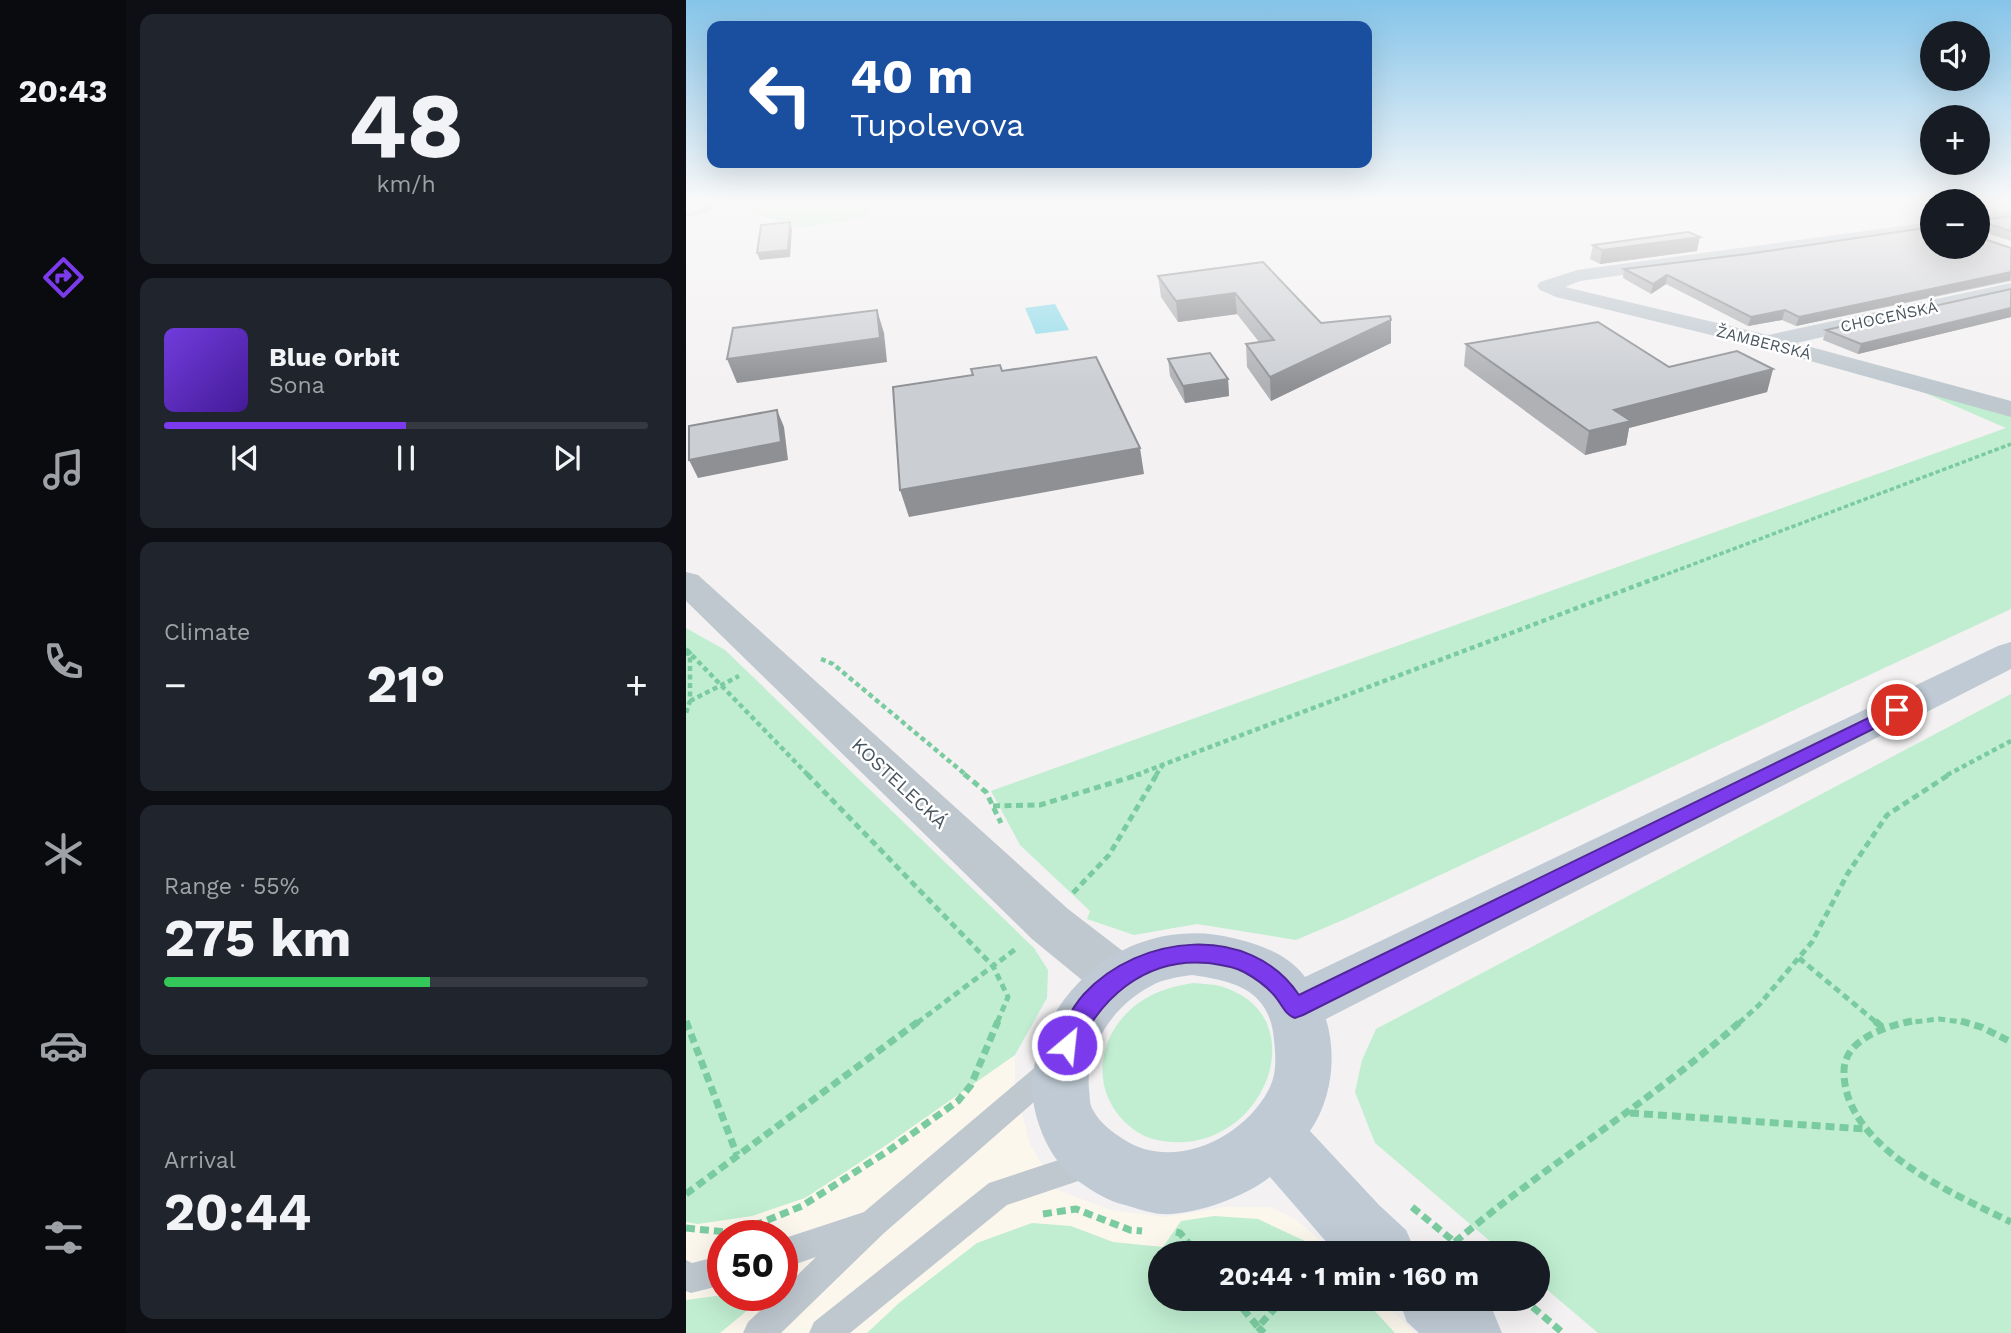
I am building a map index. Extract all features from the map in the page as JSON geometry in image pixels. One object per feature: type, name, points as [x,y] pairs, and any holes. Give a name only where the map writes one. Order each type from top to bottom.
[{"type":"main road","points":[[1295,1008],[2011,654]]},
{"type":"main road","points":[[1192,953],[1230,957],[1266,974],[1283,989],[1295,1008],[1306,1042],[1306,1066],[1300,1091],[1290,1114],[1274,1136],[1238,1166],[1195,1182],[1147,1183],[1121,1175],[1098,1162],[1076,1140],[1064,1114],[1059,1085],[1062,1059],[1072,1031],[1091,1001],[1118,978],[1167,957],[1192,953]]},
{"type":"main road","points":[[1274,1136],[1370,1241]]},
{"type":"main road","points":[[1459,1311],[1468,1333]]},
{"type":"street","name":"ŽAMBERSKÁ","points":[[1677,262],[1577,276],[1547,286],[1563,293],[1767,342],[2011,409]]},
{"type":"street","name":"CHOCEŇSKÁ","points":[[1767,342],[2011,289]]},
{"type":"street","name":"KOSTELECKÁ","points":[[686,582],[1066,900],[1118,978]]},
{"type":"lane","points":[[759,1333],[873,1224],[1016,1103],[1062,1059]]},
{"type":"lane","points":[[825,1333],[999,1192],[1098,1162]]},
{"type":"lane","points":[[798,1249],[873,1224]]},
{"type":"lane","points":[[686,1275],[691,1278],[707,1274]]},
{"type":"path","points":[[993,806],[1040,805],[1108,786],[2011,444]]},
{"type":"path","points":[[686,713],[690,701],[687,652]]},
{"type":"path","points":[[686,1228],[736,1233],[802,1206],[888,1151],[958,1101],[971,1085],[1008,997],[993,965],[687,652]]},
{"type":"path","points":[[813,656],[833,664],[986,792],[1006,835]]},
{"type":"path","points":[[1468,1241],[1502,1202],[1692,1065],[1759,1005],[1812,943],[1848,873],[1886,815],[1940,779],[2011,741]]},
{"type":"path","points":[[686,1194],[993,965],[1066,900],[1109,855],[1162,765]]},
{"type":"path","points":[[1799,958],[1882,1027]]},
{"type":"path","points":[[2011,1042],[1962,1021],[1927,1018],[1882,1027],[1864,1037],[1847,1052],[1842,1064],[1844,1083],[1852,1109],[1866,1129],[1931,1180],[2011,1222]]},
{"type":"path","points":[[686,1021],[737,1155]]},
{"type":"path","points":[[1629,1113],[1866,1129]]},
{"type":"path","points":[[1037,1215],[1076,1209],[1130,1230],[1155,1232]]},
{"type":"path","points":[[1167,1232],[1180,1233],[1187,1241]]},
{"type":"path","points":[[1245,1311],[1261,1330],[1275,1311]]},
{"type":"path","points":[[1537,1311],[1563,1333]]},
{"type":"shaded area","points":[[1015,1055],[1015,1088],[1030,1144],[1057,1190],[1111,1210],[1166,1217],[1225,1207],[1271,1207],[1295,1219],[1321,1241],[1148,1241],[1148,1311],[1393,1311],[1415,1333],[686,1333],[686,1222],[698,1224],[707,1220],[707,1311],[798,1311],[798,1220],[708,1220],[882,1148]]},
{"type":"green space","points":[[1902,383],[2011,411],[2011,609],[1350,917],[1296,940],[1197,924],[1134,935],[1087,919],[1090,911],[1020,845],[991,791],[2006,428]]},
{"type":"green space","points":[[686,628],[725,650],[1034,948],[1048,970],[1047,998],[1015,1055],[882,1148],[805,1198],[752,1216],[707,1220],[707,1223],[698,1224],[686,1222]]},
{"type":"green space","points":[[2011,694],[2011,1333],[1598,1333],[1550,1292],[1550,1241],[1490,1241],[1375,1143],[1355,1092],[1362,1060],[1376,1029]]},
{"type":"green space","points":[[1193,983],[1220,986],[1249,1000],[1266,1021],[1272,1046],[1269,1072],[1258,1098],[1239,1119],[1214,1135],[1184,1142],[1157,1140],[1133,1129],[1118,1115],[1108,1098],[1103,1081],[1107,1045],[1115,1028],[1127,1013],[1143,1000],[1167,989]]},
{"type":"green space","points":[[1214,1216],[1258,1219],[1305,1241],[1167,1241],[1181,1221]]},
{"type":"green space","points":[[1032,1223],[1071,1226],[1113,1242],[1148,1246],[1148,1311],[1375,1311],[1395,1333],[867,1333],[899,1303],[977,1243]]},
{"type":"green space","points":[[707,1297],[707,1311],[747,1311],[720,1333],[686,1333],[686,1300]]},
{"type":"water","points":[[1055,304],[1069,330],[1036,334],[1025,308]]},
{"type":"building","points":[[1263,262],[1321,323],[1390,316],[1391,320],[1270,377],[1246,344],[1274,340],[1235,293],[1176,301],[1158,276]]},
{"type":"building","points":[[1680,262],[2011,262],[2011,272],[1799,317],[1785,310],[1751,317],[1667,275],[1653,284],[1624,269]]},
{"type":"building","points":[[2011,289],[2011,308],[1861,344],[1826,330]]},
{"type":"building","points":[[877,310],[880,338],[727,359],[733,328]]},
{"type":"building","points":[[1598,322],[1669,367],[1737,351],[1773,369],[1614,410],[1631,421],[1589,431],[1466,344]]},
{"type":"building","points":[[1210,353],[1228,379],[1183,386],[1168,359]]},
{"type":"building","points":[[1096,357],[1140,448],[900,490],[893,387],[973,375],[971,369],[1000,365],[1002,371]]},
{"type":"building","points":[[777,410],[781,442],[689,460],[689,426]]},
{"type":"route","points":[[1067,1045],[1072,1031],[1091,1001],[1118,978],[1155,960],[1192,953],[1230,957],[1249,964],[1283,989],[1295,1008],[1897,710]]}]
